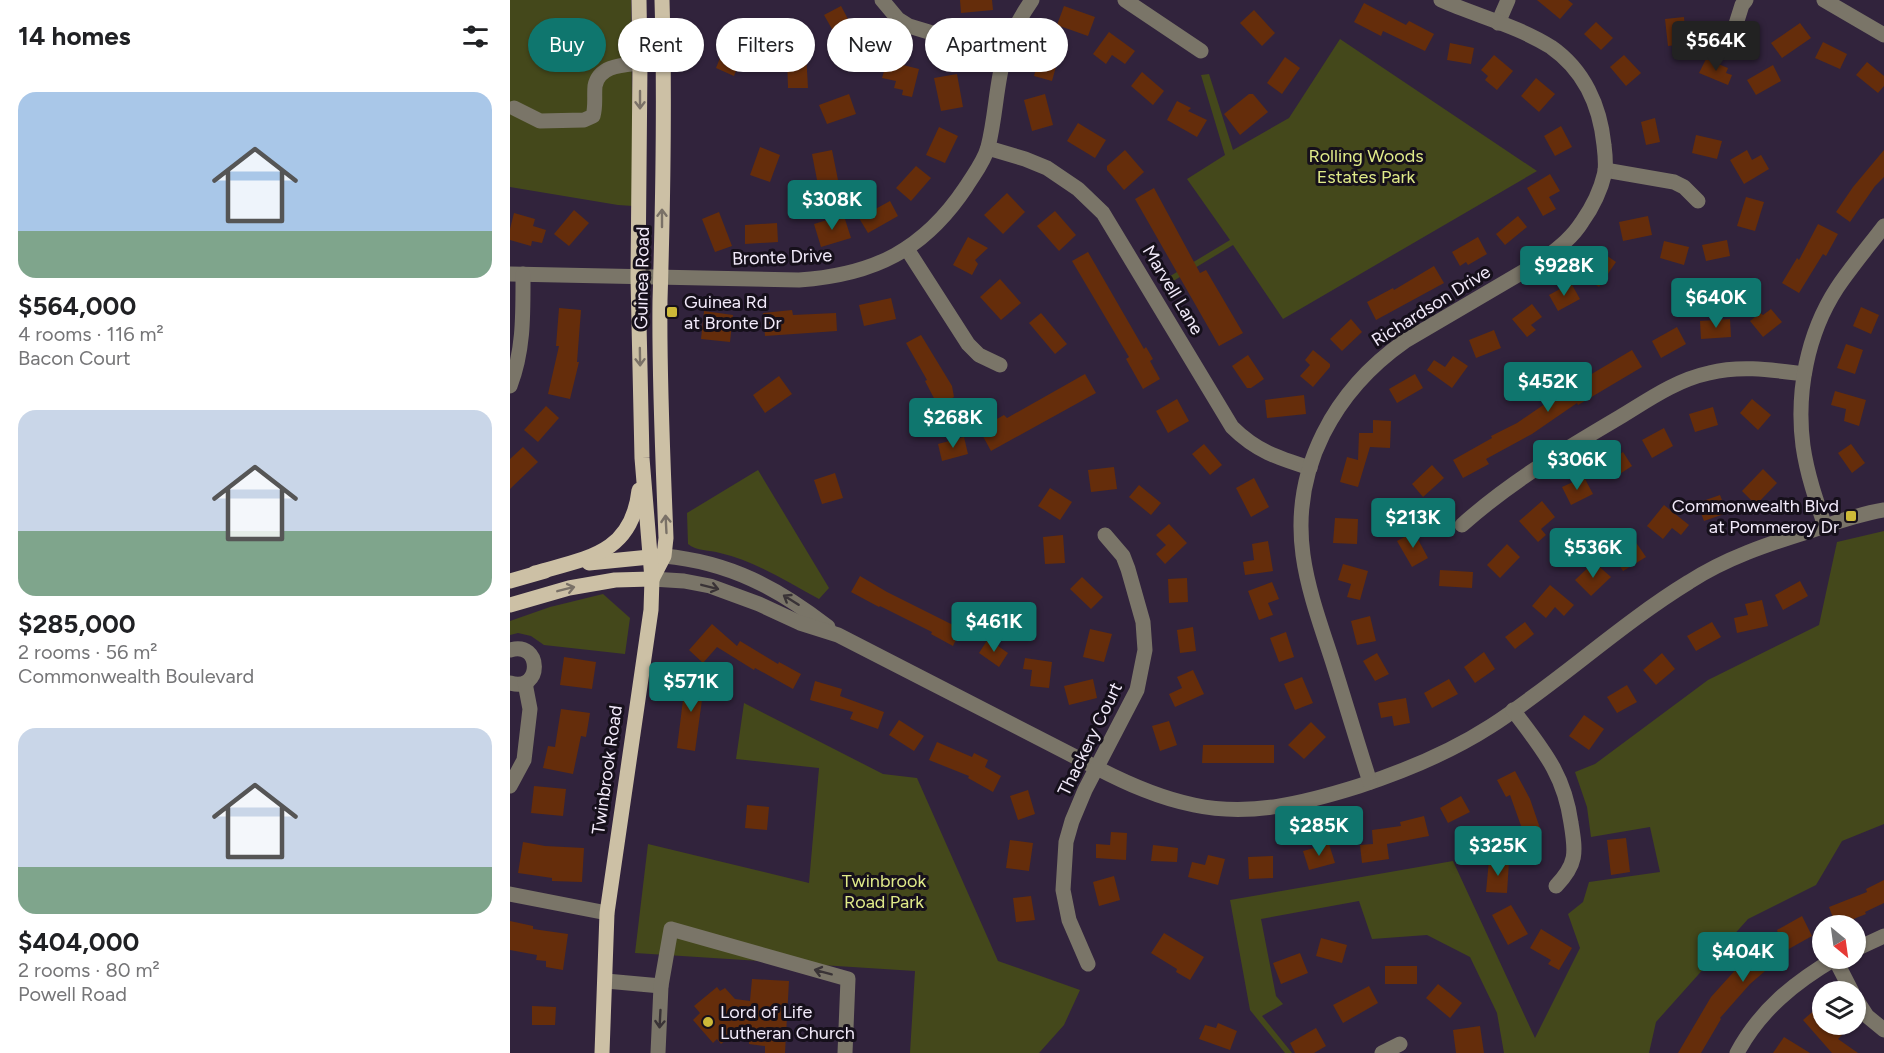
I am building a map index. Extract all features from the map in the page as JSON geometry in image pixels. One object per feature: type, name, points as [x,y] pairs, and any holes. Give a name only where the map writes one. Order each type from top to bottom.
[{"type":"main road","name":"Guinea Road","points":[[639,0],[639,18]]},
{"type":"main road","name":"Guinea Road","points":[[652,579],[657,556],[666,538],[662,433],[664,53],[662,0]]},
{"type":"main road","name":"Guinea Road","points":[[640,72],[638,278],[642,458]]},
{"type":"main road","points":[[535,573],[578,565],[657,556],[642,458]]},
{"type":"main road","points":[[510,581],[586,558],[617,542],[634,518],[642,458]]},
{"type":"main road","points":[[510,605],[569,588],[615,580],[652,579]]},
{"type":"main road","name":"Twinbrook Road","points":[[603,1053],[607,913],[651,610],[652,579]]},
{"type":"street","points":[[882,0],[898,19],[909,26],[925,31]]},
{"type":"street","name":"Bronte Drive","points":[[1020,18],[1032,0]]},
{"type":"street","points":[[1125,0],[1201,51]]},
{"type":"street","name":"Richardson Drive","points":[[1370,782],[1307,575],[1303,554],[1302,523],[1310,468],[1338,407],[1372,366],[1405,341],[1543,260],[1559,248],[1575,233],[1587,215],[1600,189],[1605,170],[1600,116],[1592,96],[1569,62],[1539,41],[1441,0]]},
{"type":"street","points":[[1498,23],[1508,0]]},
{"type":"street","points":[[1736,24],[1746,0]]},
{"type":"street","points":[[1824,0],[1884,35]]},
{"type":"street","points":[[514,108],[540,121],[584,120],[593,116],[596,85],[602,73],[618,66]]},
{"type":"street","name":"Bronte Drive","points":[[517,274],[799,280],[827,278],[869,267],[907,249],[940,220],[956,202],[980,166],[988,148],[1002,72]]},
{"type":"street","name":"Marvell Lane","points":[[988,148],[1047,168],[1090,199],[1115,230],[1232,427],[1260,450],[1310,468]]},
{"type":"street","points":[[1605,170],[1674,182],[1684,187],[1698,201]]},
{"type":"street","points":[[1825,526],[1803,447],[1801,416],[1804,374],[1818,326],[1826,308],[1851,268],[1884,226]]},
{"type":"street","points":[[907,249],[968,344],[979,355],[1000,365]]},
{"type":"street","points":[[510,386],[516,370],[522,339],[517,274]]},
{"type":"street","points":[[1462,525],[1488,502],[1547,460],[1682,382],[1708,373],[1737,368],[1763,368],[1804,374]]},
{"type":"street","points":[[652,579],[684,581],[710,586],[751,600],[800,623],[838,635],[1097,768],[1163,798],[1195,806],[1231,810],[1267,808],[1300,803],[1370,782],[1439,756],[1491,726],[1690,580],[1753,550],[1825,526],[1884,510]]},
{"type":"street","name":"Thackery Court","points":[[1088,964],[1069,920],[1062,879],[1064,853],[1072,820],[1137,690],[1145,650],[1143,622],[1128,569],[1123,556],[1106,535]]},
{"type":"street","points":[[657,556],[709,564],[742,574],[770,587],[800,606],[838,635]]},
{"type":"street","points":[[510,650],[517,648],[526,651],[533,658],[535,669],[533,677],[518,683],[530,709],[524,760],[510,786]]},
{"type":"street","points":[[1513,710],[1553,765],[1568,803],[1575,847],[1574,856],[1568,873],[1556,886]]},
{"type":"street","points":[[510,894],[607,913]]},
{"type":"street","points":[[658,1053],[661,986],[671,929],[848,979],[845,1053]]},
{"type":"street","points":[[1866,944],[1884,936]]},
{"type":"street","points":[[1737,1053],[1759,1020],[1781,996],[1818,969]]},
{"type":"street","points":[[606,981],[661,986]]},
{"type":"street","points":[[1866,1014],[1884,1030]]},
{"type":"street","points":[[1382,1053],[1400,1044]]},
{"type":"green space","points":[[510,0],[631,0],[631,18],[618,18],[618,72],[632,72],[633,206],[510,187]]},
{"type":"green space","name":"Rolling Woods Estates Park","points":[[1340,39],[1537,171],[1283,319],[1233,245],[1165,286],[1162,281],[1230,240],[1187,179],[1225,155],[1201,75],[1209,74],[1233,150],[1289,118]]},
{"type":"green space","points":[[758,470],[829,588],[819,599],[746,561],[695,548],[688,544],[687,513]]},
{"type":"green space","points":[[1884,531],[1884,824],[1842,841],[1816,885],[1748,919],[1656,1022],[1649,1053],[1504,1053],[1497,1013],[1470,957],[1427,935],[1372,939],[1359,901],[1261,919],[1276,996],[1283,1004],[1262,1016],[1292,1053],[1285,1053],[1250,1010],[1230,900],[1453,861],[1535,1038],[1580,948],[1568,914],[1583,902],[1589,882],[1660,872],[1650,827],[1591,837],[1587,807],[1575,772],[1595,764],[1708,680],[1819,625],[1837,542]]},
{"type":"green space","points":[[603,594],[630,618],[625,654],[544,645],[531,636],[518,633],[510,635],[510,621],[550,607]]},
{"type":"green space","name":"Twinbrook Road Park","points":[[744,703],[883,774],[917,778],[998,961],[1080,990],[1064,1025],[1039,1053],[910,1053],[915,971],[635,953],[648,844],[809,883],[819,768],[736,759]]},
{"type":"building","points":[[960,0],[992,0],[993,10],[961,13]]},
{"type":"building","points":[[1537,0],[1568,0],[1573,4],[1560,19]]},
{"type":"building","points":[[1364,3],[1406,25],[1409,21],[1434,34],[1425,51],[1383,31],[1381,36],[1354,22]]},
{"type":"building","points":[[841,6],[847,18],[827,18],[827,20],[824,15]]},
{"type":"building","points":[[1064,6],[1095,17],[1088,36],[1068,29],[1068,18],[1060,18]]},
{"type":"building","points":[[1254,10],[1275,33],[1262,46],[1240,23]]},
{"type":"building","points":[[1684,17],[1686,44],[1668,46],[1665,19]]},
{"type":"building","points":[[1596,22],[1613,38],[1601,50],[1584,34]]},
{"type":"building","points":[[1800,23],[1811,38],[1782,58],[1771,43]]},
{"type":"building","points":[[1109,32],[1135,51],[1125,64],[1112,55],[1106,64],[1093,54]]},
{"type":"building","points":[[1823,42],[1847,54],[1840,69],[1815,58]]},
{"type":"building","points":[[1450,43],[1474,48],[1471,64],[1447,60]]},
{"type":"building","points":[[1494,55],[1513,71],[1497,90],[1485,80],[1488,76],[1481,70]]},
{"type":"building","points":[[1624,55],[1641,73],[1626,86],[1610,67]]},
{"type":"building","points":[[1285,57],[1300,68],[1282,94],[1267,83]]},
{"type":"building","points":[[1706,59],[1728,68],[1726,73],[1732,75],[1728,85],[1699,73]]},
{"type":"building","points":[[1867,62],[1884,76],[1884,86],[1878,93],[1856,75]]},
{"type":"building","points":[[1773,65],[1781,81],[1756,95],[1747,80]]},
{"type":"building","points":[[913,68],[919,69],[912,97],[902,95],[903,90],[894,88],[896,81],[882,78],[884,72],[913,72]]},
{"type":"building","points":[[788,72],[807,72],[808,88],[788,88]]},
{"type":"building","points":[[1035,72],[1054,72],[1052,81],[1034,76]]},
{"type":"building","points":[[1142,72],[1164,91],[1153,105],[1131,86]]},
{"type":"building","points":[[957,74],[963,107],[941,111],[934,78]]},
{"type":"building","points":[[1536,78],[1555,94],[1539,112],[1521,96]]},
{"type":"building","points":[[849,94],[856,114],[827,124],[819,105]]},
{"type":"building","points":[[1045,94],[1053,125],[1032,131],[1024,100]]},
{"type":"building","points":[[1249,94],[1253,94],[1268,112],[1240,135],[1224,114]]},
{"type":"building","points":[[1177,101],[1191,108],[1188,111],[1207,120],[1197,137],[1167,120]]},
{"type":"building","points":[[1655,118],[1660,142],[1646,145],[1641,122]]},
{"type":"building","points":[[1078,123],[1106,140],[1095,158],[1067,141]]},
{"type":"building","points":[[1561,126],[1572,147],[1555,156],[1544,136]]},
{"type":"building","points":[[939,127],[958,136],[945,163],[926,155]]},
{"type":"building","points":[[1696,135],[1722,141],[1717,159],[1692,153]]},
{"type":"building","points":[[760,147],[780,155],[770,182],[750,175]]},
{"type":"building","points":[[832,150],[838,180],[818,185],[812,154]]},
{"type":"building","points":[[1125,150],[1144,172],[1124,190],[1107,170],[1107,166]]},
{"type":"building","points":[[1747,150],[1752,160],[1761,155],[1769,169],[1744,184],[1730,160]]},
{"type":"building","points":[[1884,150],[1884,177],[1850,222],[1836,212],[1853,187]]},
{"type":"building","points":[[916,166],[931,178],[911,201],[896,188]]},
{"type":"building","points":[[1550,174],[1560,191],[1549,197],[1556,209],[1543,216],[1527,188]]},
{"type":"building","points":[[1154,188],[1200,273],[1206,270],[1243,333],[1219,346],[1135,199]]},
{"type":"building","points":[[1007,193],[1025,212],[1003,234],[984,215]]},
{"type":"building","points":[[1746,197],[1764,202],[1755,231],[1737,226]]},
{"type":"building","points":[[890,201],[898,216],[868,233],[859,218]]},
{"type":"building","points":[[574,210],[589,223],[569,246],[554,234]]},
{"type":"building","points":[[1055,211],[1076,235],[1059,251],[1037,226]]},
{"type":"building","points":[[719,212],[732,246],[715,252],[702,219]]},
{"type":"building","points":[[514,213],[535,219],[533,226],[546,230],[542,243],[532,241],[531,246],[510,240]]},
{"type":"building","points":[[844,216],[851,238],[821,247],[814,224]]},
{"type":"building","points":[[1518,216],[1527,227],[1505,245],[1496,234]]},
{"type":"building","points":[[1648,216],[1652,235],[1623,241],[1619,222]]},
{"type":"building","points":[[777,223],[778,242],[745,244],[745,225]]},
{"type":"building","points":[[1818,224],[1838,234],[1826,256],[1823,254],[1799,293],[1782,283],[1797,258],[1799,260]]},
{"type":"building","points":[[968,237],[988,248],[975,260],[978,264],[972,275],[953,265]]},
{"type":"building","points":[[1478,237],[1487,254],[1468,265],[1466,262],[1460,266],[1452,252]]},
{"type":"building","points":[[1727,240],[1730,256],[1706,261],[1702,245]]},
{"type":"building","points":[[1664,241],[1689,247],[1684,265],[1660,258]]},
{"type":"building","points":[[1600,251],[1616,262],[1599,287],[1583,276]]},
{"type":"building","points":[[1088,252],[1144,349],[1146,347],[1153,359],[1150,361],[1160,379],[1143,389],[1126,359],[1129,357],[1072,261]]},
{"type":"building","points":[[1434,266],[1444,283],[1376,320],[1367,302],[1393,288],[1394,290]]},
{"type":"building","points":[[1000,279],[1021,303],[1001,320],[980,297]]},
{"type":"building","points":[[1571,283],[1580,299],[1558,311],[1549,295]]},
{"type":"building","points":[[891,298],[896,319],[864,326],[859,305]]},
{"type":"building","points":[[1532,304],[1542,317],[1531,325],[1536,330],[1527,337],[1512,319]]},
{"type":"building","points":[[1861,307],[1879,315],[1871,334],[1853,326]]},
{"type":"building","points":[[559,308],[581,310],[577,362],[579,362],[570,399],[548,394],[559,346],[556,346]]},
{"type":"building","points":[[1771,309],[1782,322],[1763,337],[1750,321],[1760,313],[1763,315]]},
{"type":"building","points":[[792,310],[793,315],[836,313],[837,331],[765,336],[763,313]]},
{"type":"building","points":[[704,311],[733,315],[730,342],[701,339]]},
{"type":"building","points":[[1041,313],[1067,344],[1055,354],[1029,323]]},
{"type":"building","points":[[1351,319],[1362,332],[1342,351],[1330,339]]},
{"type":"building","points":[[1730,319],[1731,337],[1701,339],[1700,321]]},
{"type":"building","points":[[1677,327],[1686,344],[1661,358],[1652,341]]},
{"type":"building","points":[[1494,330],[1501,348],[1476,358],[1469,340]]},
{"type":"building","points":[[921,335],[952,386],[954,397],[938,406],[925,381],[927,380],[906,343]]},
{"type":"building","points":[[1846,344],[1863,350],[1855,374],[1837,368]]},
{"type":"building","points":[[1313,350],[1330,364],[1330,367],[1313,387],[1300,376],[1310,365],[1305,360]]},
{"type":"building","points":[[1632,350],[1642,367],[1578,405],[1577,403],[1532,434],[1486,459],[1489,464],[1463,478],[1453,460],[1517,423],[1568,388]]},
{"type":"building","points":[[1248,355],[1264,379],[1251,388],[1247,388],[1232,366]]},
{"type":"building","points":[[1453,356],[1468,366],[1452,388],[1427,370],[1434,360],[1445,367]]},
{"type":"building","points":[[1085,374],[1096,393],[991,451],[979,429],[1004,415],[1007,418]]},
{"type":"building","points":[[1415,374],[1423,388],[1397,403],[1389,389]]},
{"type":"building","points":[[779,376],[792,394],[765,413],[753,395]]},
{"type":"building","points":[[1835,391],[1866,400],[1859,426],[1844,421],[1846,409],[1831,405]]},
{"type":"building","points":[[1304,395],[1306,414],[1267,418],[1265,400]]},
{"type":"building","points":[[1177,399],[1189,421],[1168,433],[1156,411]]},
{"type":"building","points":[[1752,399],[1771,415],[1758,430],[1740,413]]},
{"type":"building","points":[[546,406],[559,418],[538,442],[524,430]]},
{"type":"building","points":[[1713,407],[1718,425],[1695,432],[1689,414]]},
{"type":"building","points":[[1373,420],[1391,421],[1390,448],[1370,447],[1358,487],[1340,482],[1347,457],[1358,460],[1359,433],[1373,433]]},
{"type":"building","points":[[1664,428],[1673,446],[1652,458],[1642,440]]},
{"type":"building","points":[[964,437],[968,454],[942,461],[938,444]]},
{"type":"building","points":[[1204,444],[1222,465],[1210,475],[1192,454]]},
{"type":"building","points":[[1851,444],[1865,463],[1852,473],[1838,453]]},
{"type":"building","points":[[523,447],[538,462],[510,489],[510,459]]},
{"type":"building","points":[[1623,452],[1632,466],[1612,479],[1603,466]]},
{"type":"building","points":[[1432,465],[1444,478],[1423,497],[1412,484]]},
{"type":"building","points":[[1114,467],[1117,489],[1091,492],[1088,470]]},
{"type":"building","points":[[1763,469],[1777,483],[1756,505],[1742,491]]},
{"type":"building","points":[[835,473],[843,498],[822,504],[814,480]]},
{"type":"building","points":[[1584,477],[1593,494],[1571,505],[1562,487]]},
{"type":"building","points":[[1254,478],[1269,507],[1251,517],[1236,488]]},
{"type":"building","points":[[1139,485],[1161,503],[1151,515],[1129,497]]},
{"type":"building","points":[[1050,488],[1072,502],[1060,520],[1038,506]]},
{"type":"building","points":[[1720,495],[1727,513],[1704,521],[1697,503]]},
{"type":"building","points":[[1542,501],[1555,517],[1541,529],[1546,535],[1538,542],[1519,521]]},
{"type":"building","points":[[1664,505],[1689,525],[1681,535],[1672,528],[1663,539],[1647,526]]},
{"type":"building","points":[[1335,518],[1358,519],[1357,544],[1333,543]]},
{"type":"building","points":[[1169,524],[1187,543],[1165,564],[1156,554],[1166,545],[1156,535]]},
{"type":"building","points":[[1414,532],[1428,558],[1412,567],[1397,541]]},
{"type":"building","points":[[1063,535],[1065,563],[1045,564],[1043,537]]},
{"type":"building","points":[[1268,541],[1273,571],[1245,575],[1243,562],[1254,560],[1252,544]]},
{"type":"building","points":[[1635,541],[1646,557],[1623,571],[1613,555]]},
{"type":"building","points":[[1507,544],[1520,557],[1500,578],[1487,565]]},
{"type":"building","points":[[1594,562],[1611,577],[1591,596],[1575,580]]},
{"type":"building","points":[[1343,564],[1368,571],[1360,600],[1347,597],[1351,584],[1338,580]]},
{"type":"building","points":[[1440,570],[1473,572],[1472,588],[1439,586]]},
{"type":"building","points":[[860,576],[961,629],[953,646],[931,634],[932,632],[851,592]]},
{"type":"building","points":[[1082,577],[1103,597],[1091,609],[1070,589]]},
{"type":"building","points":[[1187,578],[1188,602],[1169,603],[1168,579]]},
{"type":"building","points":[[1800,581],[1808,596],[1783,610],[1775,595]]},
{"type":"building","points":[[1272,582],[1279,599],[1268,603],[1273,615],[1259,620],[1248,591]]},
{"type":"building","points":[[1550,585],[1574,605],[1564,616],[1555,607],[1546,618],[1532,606]]},
{"type":"building","points":[[1762,600],[1768,626],[1737,633],[1734,618],[1748,615],[1745,604]]},
{"type":"building","points":[[1370,616],[1376,641],[1357,645],[1351,621]]},
{"type":"building","points":[[1525,622],[1534,634],[1515,649],[1505,637]]},
{"type":"building","points":[[1712,622],[1721,637],[1696,651],[1687,636]]},
{"type":"building","points":[[712,624],[737,646],[740,641],[778,664],[779,662],[801,674],[793,689],[755,668],[754,670],[717,647],[703,663],[689,650]]},
{"type":"building","points":[[1193,627],[1196,651],[1180,653],[1177,630]]},
{"type":"building","points":[[1090,629],[1112,634],[1104,662],[1083,657]]},
{"type":"building","points":[[1286,632],[1294,657],[1279,662],[1270,638]]},
{"type":"building","points":[[988,639],[1008,653],[999,667],[979,653]]},
{"type":"building","points":[[1484,652],[1495,669],[1475,683],[1464,667]]},
{"type":"building","points":[[1377,653],[1389,674],[1375,681],[1363,661]]},
{"type":"building","points":[[1662,653],[1675,669],[1656,685],[1643,670]]},
{"type":"building","points":[[564,657],[596,662],[592,689],[560,685]]},
{"type":"building","points":[[1025,658],[1052,662],[1049,688],[1030,686],[1032,670],[1023,669]]},
{"type":"building","points":[[1193,670],[1204,694],[1175,707],[1169,694],[1182,688],[1177,677]]},
{"type":"building","points":[[686,676],[705,678],[695,751],[677,748]]},
{"type":"building","points":[[1302,677],[1313,703],[1295,710],[1284,684]]},
{"type":"building","points":[[1093,679],[1097,698],[1069,705],[1064,686]]},
{"type":"building","points":[[1449,679],[1458,694],[1432,708],[1424,693]]},
{"type":"building","points":[[815,681],[842,689],[840,696],[884,712],[878,729],[850,719],[853,712],[810,700]]},
{"type":"building","points":[[1627,685],[1637,702],[1617,713],[1607,697]]},
{"type":"building","points":[[1406,698],[1410,723],[1394,726],[1392,716],[1381,718],[1378,703]]},
{"type":"building","points":[[561,709],[590,713],[586,737],[581,736],[573,774],[543,768],[548,746],[555,747]]},
{"type":"building","points":[[1584,715],[1604,729],[1589,750],[1569,736]]},
{"type":"building","points":[[899,720],[924,736],[914,751],[889,735]]},
{"type":"building","points":[[1169,721],[1177,745],[1160,751],[1152,726]]},
{"type":"building","points":[[1311,722],[1326,737],[1304,759],[1288,745]]},
{"type":"building","points":[[937,742],[972,757],[974,753],[988,760],[985,767],[1001,776],[993,792],[968,778],[969,776],[929,760]]},
{"type":"building","points":[[1203,745],[1274,745],[1274,763],[1202,763]]},
{"type":"building","points":[[1515,771],[1530,799],[1541,831],[1525,837],[1510,795],[1506,797],[1497,780]]},
{"type":"building","points":[[534,786],[566,789],[563,816],[531,813]]},
{"type":"building","points":[[1028,790],[1035,814],[1018,820],[1010,796]]},
{"type":"building","points":[[1461,796],[1470,812],[1448,823],[1440,808]]},
{"type":"building","points":[[747,805],[769,807],[767,830],[745,828]]},
{"type":"building","points":[[1424,816],[1429,836],[1387,844],[1389,859],[1362,863],[1360,845],[1373,844],[1372,830],[1401,826],[1400,822]]},
{"type":"building","points":[[1111,832],[1127,833],[1126,860],[1096,858],[1096,844],[1110,845]]},
{"type":"building","points":[[1626,838],[1630,872],[1611,875],[1607,840]]},
{"type":"building","points":[[1010,840],[1033,843],[1029,871],[1006,868]]},
{"type":"building","points":[[523,842],[545,846],[584,848],[582,882],[552,881],[552,878],[518,873]]},
{"type":"building","points":[[1329,844],[1335,863],[1309,870],[1303,851]]},
{"type":"building","points":[[1153,845],[1178,848],[1177,862],[1151,861]]},
{"type":"building","points":[[1208,855],[1225,859],[1218,885],[1188,877],[1192,862],[1205,865]]},
{"type":"building","points":[[1273,856],[1273,878],[1249,879],[1248,857]]},
{"type":"building","points":[[1489,860],[1509,861],[1507,893],[1486,892]]},
{"type":"building","points":[[1114,876],[1120,900],[1099,906],[1093,882]]},
{"type":"building","points":[[1884,880],[1884,903],[1865,912],[1864,915],[1832,915],[1829,907],[1867,892],[1866,889]]},
{"type":"building","points":[[1031,896],[1035,920],[1016,922],[1013,898]]},
{"type":"building","points":[[1511,905],[1528,934],[1508,945],[1492,915]]},
{"type":"building","points":[[1802,916],[1812,936],[1776,956],[1779,959],[1750,984],[1720,1018],[1701,1053],[1678,1053],[1711,997],[1738,967],[1778,933],[1777,930]]},
{"type":"building","points":[[510,921],[533,926],[533,929],[568,934],[563,970],[546,967],[546,961],[536,960],[537,955],[510,950]]},
{"type":"building","points":[[1541,929],[1572,948],[1559,970],[1548,964],[1551,960],[1530,948]]},
{"type":"building","points":[[1164,933],[1204,957],[1190,980],[1151,953]]},
{"type":"building","points":[[1321,938],[1347,945],[1342,963],[1316,956]]},
{"type":"building","points":[[1300,953],[1308,973],[1281,984],[1273,963]]},
{"type":"building","points":[[1385,966],[1417,966],[1417,984],[1385,984]]},
{"type":"building","points":[[752,979],[789,981],[785,1053],[765,1053],[765,1046],[749,1044],[749,1038],[730,1037],[721,1044],[717,1039],[713,1043],[693,1020],[700,1013],[694,1006],[717,987],[720,991],[725,988],[735,999],[750,1001]]},
{"type":"building","points":[[1438,984],[1462,1003],[1450,1018],[1426,998]]},
{"type":"building","points":[[1369,986],[1378,1003],[1343,1023],[1333,1005]]},
{"type":"building","points":[[532,1006],[556,1007],[555,1025],[532,1025]]},
{"type":"building","points":[[1812,1012],[1812,1030],[1803,1020]]},
{"type":"building","points":[[1218,1023],[1237,1031],[1230,1050],[1199,1039],[1205,1025],[1216,1028]]},
{"type":"building","points":[[1480,1026],[1484,1053],[1456,1053],[1453,1030]]},
{"type":"building","points":[[1316,1028],[1326,1046],[1314,1053],[1295,1053],[1290,1043]]},
{"type":"building","points":[[1816,1035],[1842,1035],[1838,1039],[1858,1053],[1832,1053]]},
{"type":"building","points":[[1784,1037],[1810,1053],[1773,1053]]},
{"type":"place","name":"Guinea Rd at Bronte Dr","points":[[672,312]]},
{"type":"place","name":"Commonwealth Blvd at Pommeroy Dr","points":[[1851,516]]},
{"type":"place","name":"Lord of Life Lutheran Church","points":[[708,1022]]}]
